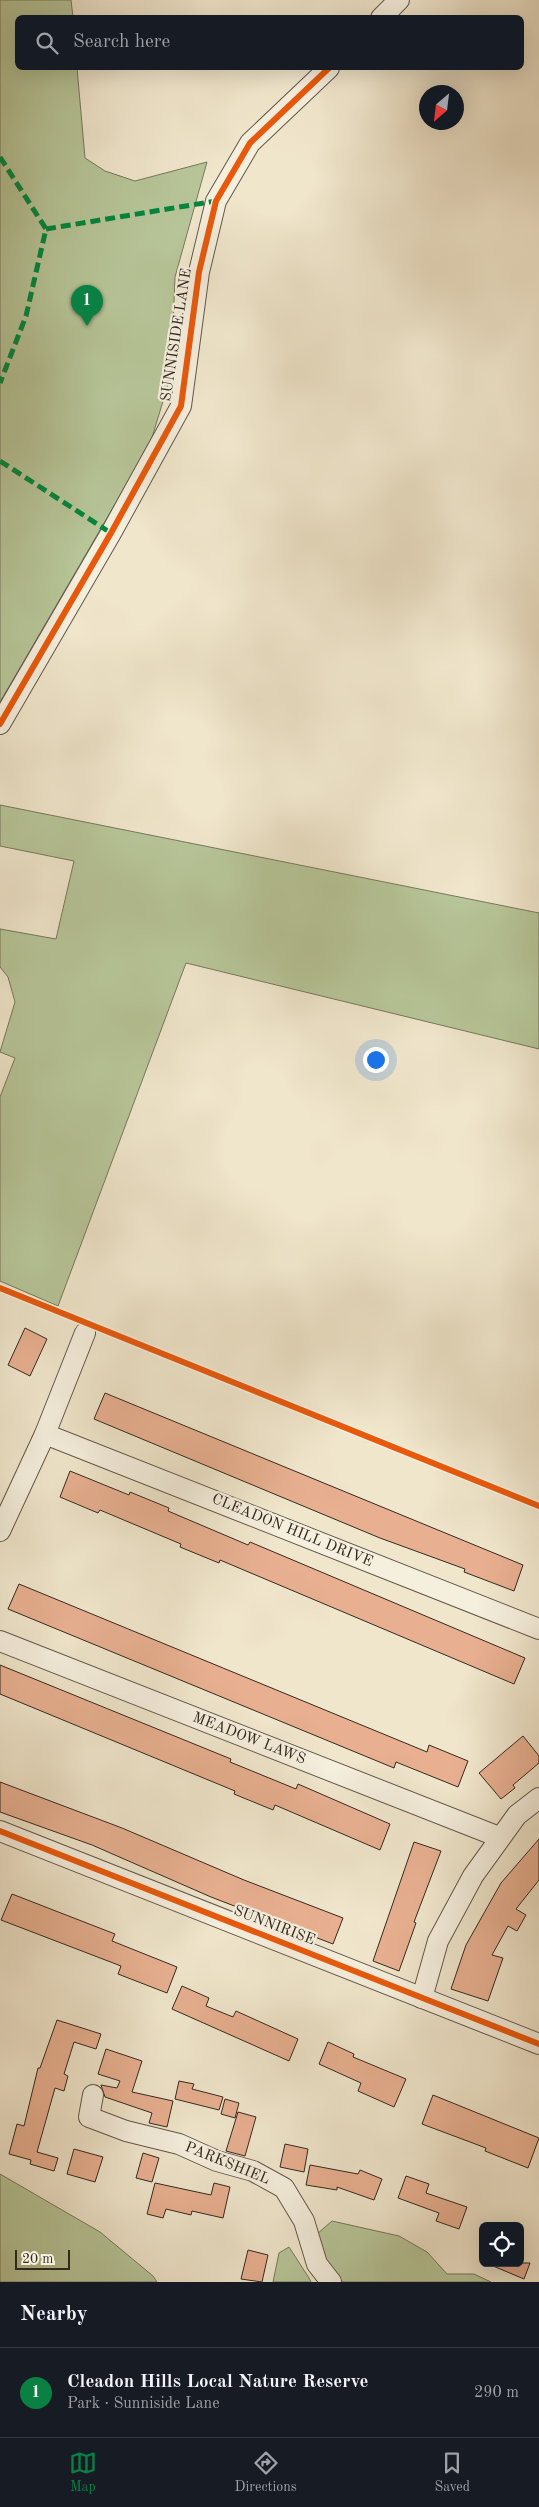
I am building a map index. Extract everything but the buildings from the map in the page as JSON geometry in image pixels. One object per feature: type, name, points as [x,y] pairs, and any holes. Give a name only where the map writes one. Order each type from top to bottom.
[{"type":"street","points":[[384,15],[399,0]]},
{"type":"street","name":"SUNNISIDE LANE","points":[[0,724],[110,533],[180,406],[199,272],[216,201],[250,143],[326,70]]},
{"type":"street","points":[[0,1531],[45,1434],[85,1333]]},
{"type":"street","name":"CLEADON HILL DRIVE","points":[[45,1434],[539,1629]]},
{"type":"street","name":"MEADOW LAWS","points":[[0,1641],[499,1837]]},
{"type":"street","points":[[422,1998],[438,1941],[472,1876],[517,1815],[539,1798]]},
{"type":"street","name":"SUNNIRISE","points":[[0,1832],[539,2044]]},
{"type":"street","name":"PARKSHIEL","points":[[92,2095],[89,2117],[126,2131],[179,2144],[216,2161],[253,2171],[284,2188],[304,2222],[317,2264],[331,2282]]},
{"type":"green space","points":[[0,0],[71,0],[73,15],[15,15],[15,70],[77,70],[85,158],[105,171],[135,181],[207,162],[175,277],[171,375],[150,444],[0,702]]},
{"type":"green space","points":[[0,805],[539,913],[539,1049],[186,963],[58,1306],[0,1281],[0,1097],[15,1058],[0,1052],[15,1002],[8,977],[0,967],[0,929],[56,939],[74,861],[0,846]]},
{"type":"green space","points":[[0,2174],[100,2232],[153,2276],[157,2282],[0,2282]]},
{"type":"green space","points":[[332,2221],[399,2236],[427,2252],[447,2274],[474,2274],[491,2282],[343,2282],[327,2264],[317,2234]]},
{"type":"green space","points":[[289,2247],[311,2282],[273,2282],[279,2253]]},
{"type":"marked path","points":[[0,157],[46,229],[26,316],[0,383]]},
{"type":"marked path","points":[[46,229],[216,201]]},
{"type":"marked path","points":[[0,461],[111,533]]},
{"type":"cycle path","points":[[0,724],[111,533],[181,406],[199,272],[216,201],[250,143],[327,70]]},
{"type":"cycle path","points":[[0,1288],[539,1506]]},
{"type":"cycle path","points":[[0,1831],[539,2044]]},
{"type":"place","name":"Cleadon Hills Local Nature Reserve","points":[[87,326]]}]
